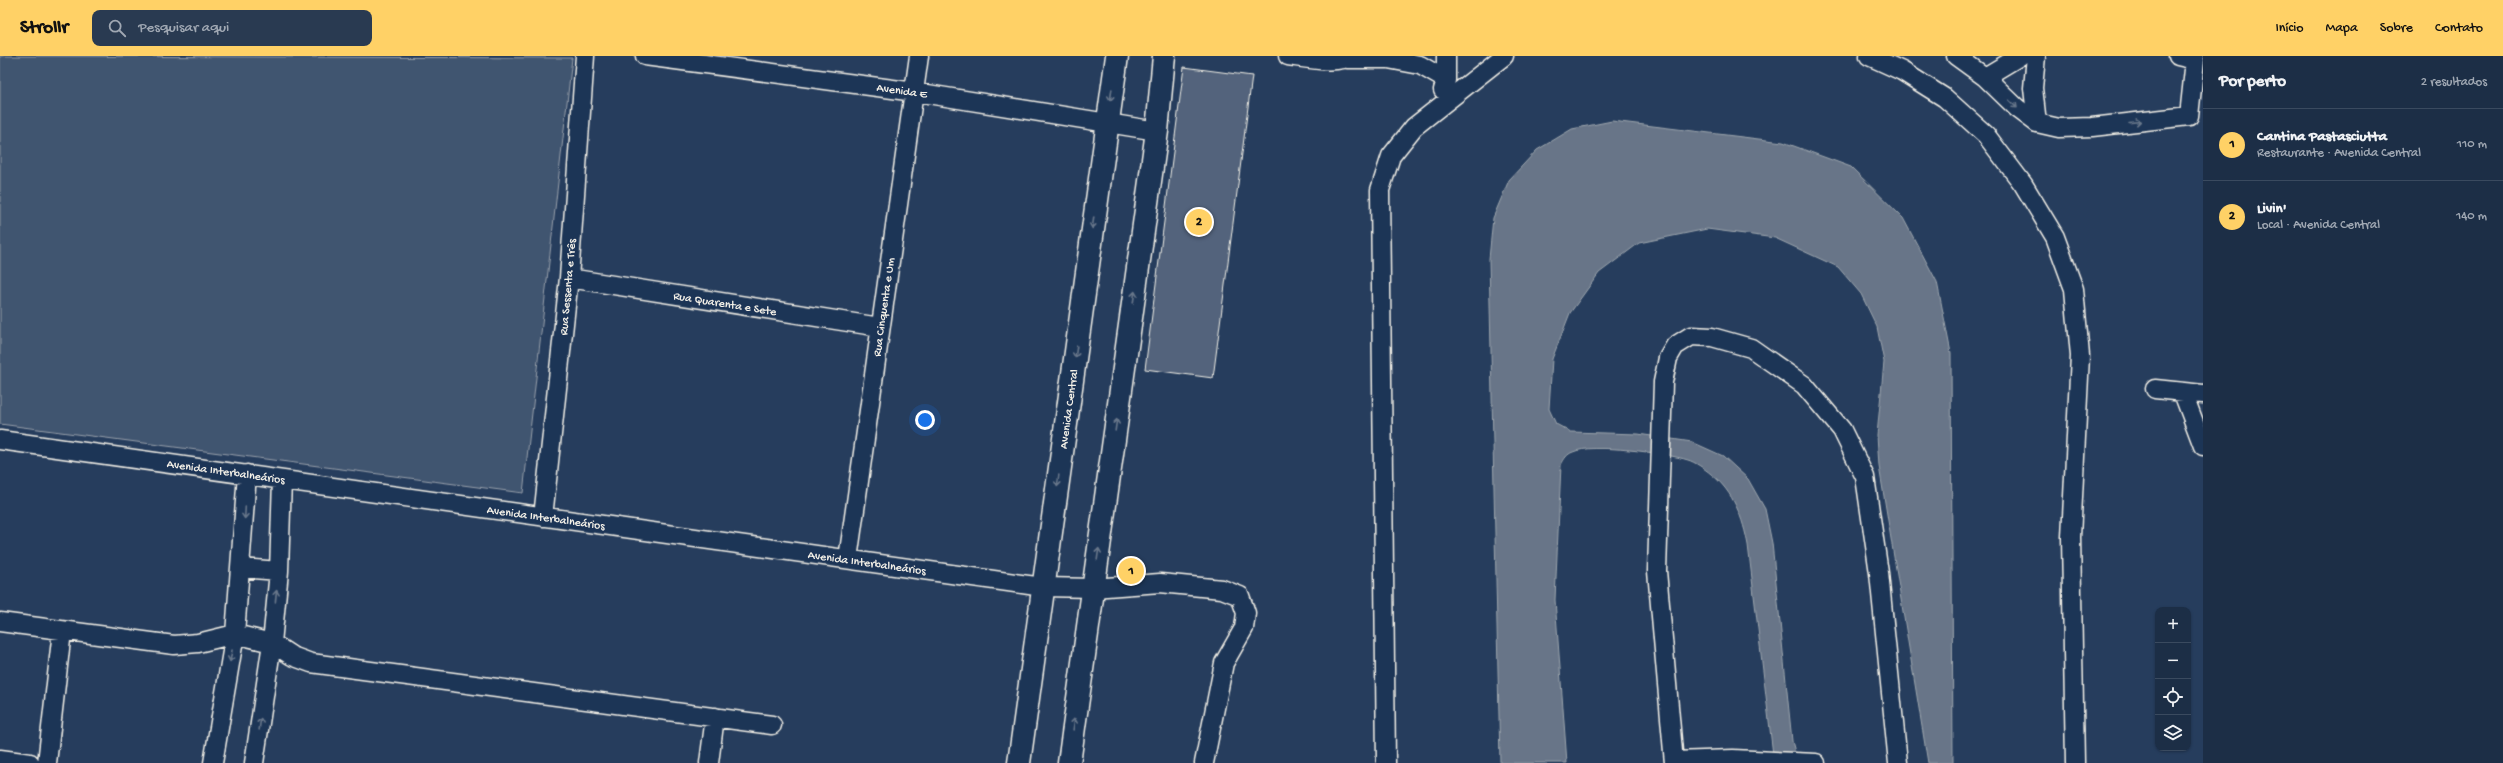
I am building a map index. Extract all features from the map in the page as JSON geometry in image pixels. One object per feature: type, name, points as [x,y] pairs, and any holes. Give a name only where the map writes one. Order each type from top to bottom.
[{"type":"main road","name":"Avenida Central","points":[[1019,763],[1117,56]]},
{"type":"main road","points":[[1069,763],[1157,132],[1164,56]]},
{"type":"street","name":"Rua Sessenta e Três","points":[[543,517],[569,278],[585,56]]},
{"type":"street","name":"Avenida E","points":[[645,56],[915,92],[1108,122],[1157,132]]},
{"type":"street","name":"Rua Cinquenta e Um","points":[[848,559],[919,56]]},
{"type":"street","points":[[1288,56],[1319,60],[1349,57],[1388,59],[1420,64],[1446,80]]},
{"type":"street","points":[[1438,106],[1446,80],[1446,56]]},
{"type":"street","points":[[1386,763],[1380,190],[1391,156],[1414,127],[1438,106],[1504,56]]},
{"type":"street","points":[[1869,56],[1902,71],[1945,98],[1986,136],[2023,184],[2055,237],[2074,289],[2080,356],[2071,537],[2075,763]]},
{"type":"street","points":[[1956,56],[1985,76],[2017,108],[2037,123],[2059,128],[2092,127],[2196,117],[2192,59]]},
{"type":"street","points":[[1985,76],[2020,56]]},
{"type":"street","points":[[2036,56],[2033,88],[2037,123]]},
{"type":"street","name":"Rua Quarenta e Sete","points":[[569,278],[880,327]]},
{"type":"street","points":[[1812,762],[1763,760],[1674,762],[1657,571],[1663,422],[1663,382],[1668,358],[1675,346],[1691,336],[1712,337],[1751,348],[1804,385],[1842,430],[1865,477],[1879,573],[1898,763]]},
{"type":"street","points":[[2155,389],[2203,394]]},
{"type":"street","points":[[2183,393],[2203,446]]},
{"type":"street","name":"Avenida Interbalneários","points":[[0,440],[1043,586],[1093,588],[1160,583],[1222,589],[1240,596],[1246,613],[1244,628],[1224,663],[1204,763]]},
{"type":"street","points":[[213,763],[235,634],[242,568],[247,474]]},
{"type":"street","points":[[254,763],[272,643],[279,571],[282,480]]},
{"type":"street","points":[[242,568],[279,571]]},
{"type":"street","points":[[0,622],[174,645],[198,643],[235,634],[272,643],[292,656],[311,663],[715,716],[772,725]]},
{"type":"street","points":[[47,763],[62,631]]},
{"type":"street","points":[[709,763],[715,716]]},
{"type":"street","points":[[0,759],[30,763]]},
{"type":"shaded area","points":[[0,56],[572,58],[523,493],[0,424]]},
{"type":"shaded area","points":[[1612,121],[1783,142],[1851,167],[1903,218],[1937,282],[1951,353],[1953,763],[1928,763],[1879,466],[1877,435],[1884,362],[1877,327],[1861,294],[1838,267],[1775,238],[1707,229],[1639,243],[1599,273],[1570,313],[1552,359],[1549,409],[1556,424],[1571,432],[1638,434],[1692,442],[1723,456],[1748,479],[1765,509],[1772,543],[1792,741],[1798,763],[1774,763],[1748,545],[1740,516],[1726,489],[1706,470],[1691,461],[1678,457],[1647,452],[1596,448],[1582,449],[1571,453],[1566,457],[1561,465],[1555,600],[1567,763],[1500,763],[1489,259],[1493,218],[1509,180],[1537,150],[1572,129]]},
{"type":"building","points":[[1184,67],[1252,76],[1213,378],[1145,369]]},
{"type":"place","name":"Livin'","points":[[1199,222]]},
{"type":"place","name":"Cantina Pastasciutta","points":[[1131,571]]}]
